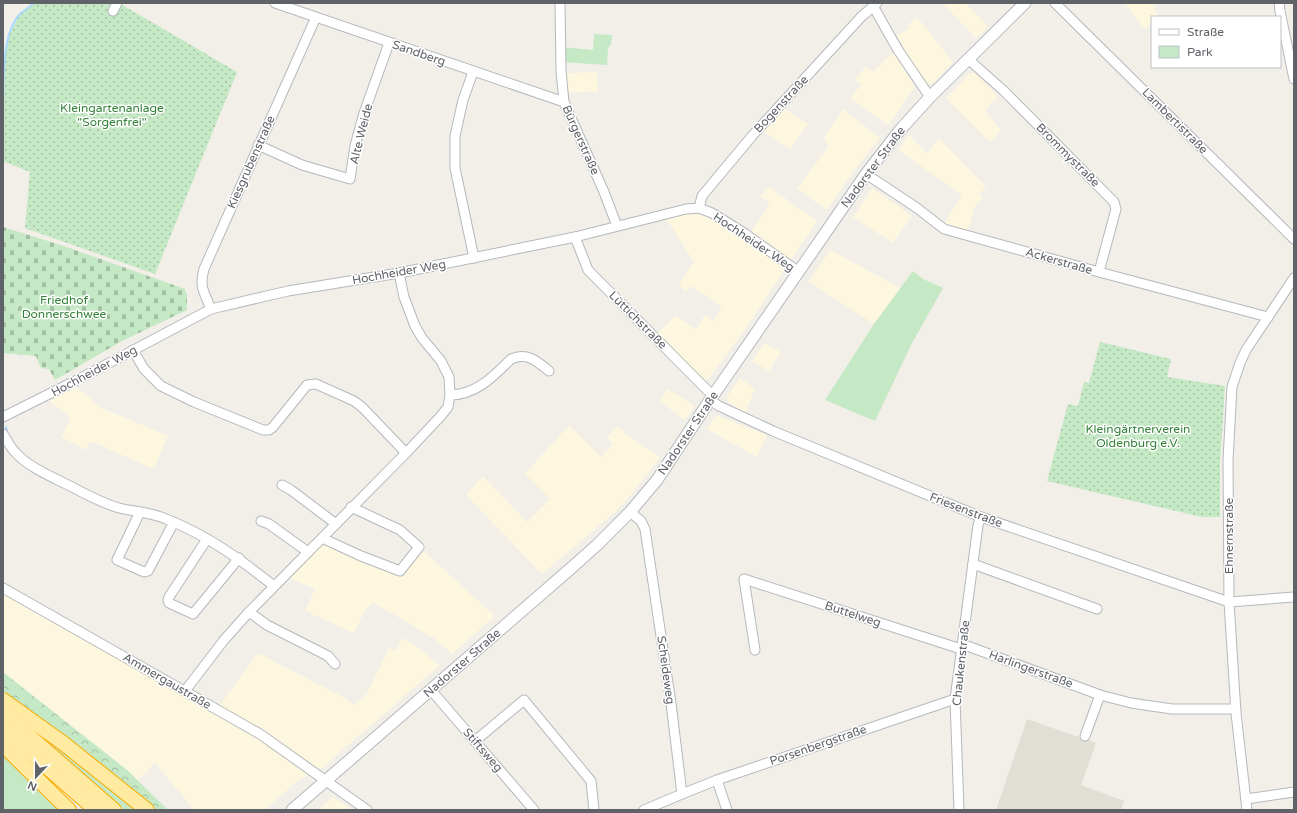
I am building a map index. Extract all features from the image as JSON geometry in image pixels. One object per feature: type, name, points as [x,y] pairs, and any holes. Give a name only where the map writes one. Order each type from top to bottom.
[{"type":"highway","points":[[3,700],[63,743],[147,810]]},
{"type":"highway","points":[[3,713],[114,810]]},
{"type":"highway","points":[[3,729],[96,810]]},
{"type":"highway","points":[[3,745],[70,810]]},
{"type":"street","name":"Sandberg","points":[[275,3],[564,102]]},
{"type":"street","name":"Bürgerstraße","points":[[560,3],[561,71],[564,102],[604,192],[617,226]]},
{"type":"street","name":"Nadorster Straße","points":[[292,810],[597,545],[630,512],[660,475],[711,398],[866,174],[897,133],[930,97],[1025,3]]},
{"type":"street","name":"Lambertistraße","points":[[1055,3],[1294,239]]},
{"type":"street","points":[[1279,3],[1294,79]]},
{"type":"street","name":"Bogenstraße","points":[[699,208],[702,196],[752,136],[875,5],[902,56],[930,97]]},
{"type":"street","name":"Kiesgrubenstraße","points":[[211,309],[201,285],[204,269],[316,17]]},
{"type":"street","name":"Alte Weide","points":[[258,145],[302,166],[350,179],[355,146],[364,113],[389,43]]},
{"type":"street","name":"Brommystraße","points":[[968,59],[1004,91],[1114,202],[1116,209],[1099,272]]},
{"type":"street","points":[[473,72],[463,100],[455,136],[455,168],[474,258]]},
{"type":"street","name":"Ackerstraße","points":[[866,174],[944,229],[1268,317]]},
{"type":"street","name":"Hochheider Weg","points":[[3,417],[77,380],[211,309],[288,291],[399,273],[575,237],[674,211],[699,208],[712,213],[744,233],[799,272]]},
{"type":"street","name":"Lüttichstraße","points":[[575,237],[585,265],[593,276],[711,398]]},
{"type":"street","points":[[185,691],[224,640],[249,612],[406,453],[448,407],[450,395],[449,377],[442,363],[422,338],[415,326],[404,297],[399,273]]},
{"type":"street","name":"Ehnernstraße","points":[[1247,810],[1236,709],[1229,602],[1228,460],[1232,387],[1246,350],[1294,278]]},
{"type":"street","points":[[133,350],[144,370],[161,386],[194,402],[263,430],[269,430],[273,427],[307,385],[312,383],[316,384],[346,397],[362,406],[406,453]]},
{"type":"street","points":[[450,395],[459,395],[469,392],[485,383],[515,357],[528,357],[535,359],[549,371]]},
{"type":"street","name":"Friesenstraße","points":[[711,398],[719,406],[780,434],[981,517],[1229,602]]},
{"type":"street","points":[[3,434],[15,452],[44,473],[102,502],[125,510],[156,515],[174,522],[239,558],[274,586]]},
{"type":"street","points":[[282,485],[291,490],[336,524]]},
{"type":"street","points":[[322,538],[361,556],[400,571],[419,548],[400,530],[351,507]]},
{"type":"street","points":[[140,512],[118,560],[144,572],[148,572],[174,522]]},
{"type":"street","name":"Scheideweg","points":[[630,512],[641,521],[645,529],[682,794]]},
{"type":"street","name":"Chaukenstraße","points":[[959,810],[955,699],[978,524],[981,517]]},
{"type":"street","points":[[261,521],[269,524],[308,552]]},
{"type":"street","points":[[207,539],[169,597],[169,603],[193,614],[239,558]]},
{"type":"street","points":[[973,564],[1097,609]]},
{"type":"street","name":"Buttelweg","points":[[756,650],[744,579],[962,646]]},
{"type":"street","name":"Ammergaustraße","points":[[3,588],[260,734],[367,810]]},
{"type":"street","points":[[1229,602],[1294,597]]},
{"type":"street","points":[[249,612],[267,625],[328,656],[335,664]]},
{"type":"street","name":"Harlingerstraße","points":[[962,646],[1100,695],[1131,703],[1172,709],[1236,709]]},
{"type":"street","name":"Stiftsweg","points":[[431,690],[534,810]]},
{"type":"street","points":[[1085,736],[1100,695]]},
{"type":"street","name":"Porsenbergstraße","points":[[682,794],[717,780],[955,699]]},
{"type":"street","points":[[475,741],[524,700],[591,781],[594,810]]},
{"type":"street","points":[[717,780],[727,810]]},
{"type":"street","points":[[1246,799],[1294,792]]},
{"type":"street","points":[[644,810],[682,794]]},
{"type":"shaded area","points":[[942,3],[965,3],[988,26],[976,38]]},
{"type":"shaded area","points":[[1124,3],[1159,3],[1153,7],[1159,16],[1151,16],[1151,25],[1145,29]]},
{"type":"shaded area","points":[[917,17],[953,62],[932,84],[925,83],[897,36],[910,28],[908,25]]},
{"type":"shaded area","points":[[894,53],[915,87],[888,125],[850,98],[861,85],[855,80],[866,66],[873,72]]},
{"type":"shaded area","points":[[597,72],[598,91],[566,93],[566,73]]},
{"type":"shaded area","points":[[970,73],[974,73],[998,96],[985,111],[1001,130],[990,142],[946,98]]},
{"type":"shaded area","points":[[780,106],[808,124],[790,149],[759,128]]},
{"type":"shaded area","points":[[843,109],[880,138],[858,165],[827,210],[797,189],[828,147],[824,137]]},
{"type":"shaded area","points":[[909,135],[927,153],[939,138],[986,187],[979,194],[983,199],[975,206],[967,235],[942,227],[962,195],[898,150]]},
{"type":"shaded area","points":[[769,187],[817,221],[748,325],[709,379],[706,380],[698,376],[657,334],[675,316],[696,329],[705,315],[713,321],[722,307],[691,286],[685,292],[679,284],[694,262],[667,220],[683,214],[702,213],[714,218],[746,240],[770,203],[760,196]]},
{"type":"shaded area","points":[[872,188],[912,216],[893,243],[853,217]]},
{"type":"shaded area","points":[[830,250],[901,288],[874,324],[808,281]]},
{"type":"shaded area","points":[[765,343],[781,352],[769,371],[752,361]]},
{"type":"shaded area","points":[[740,378],[755,389],[745,413],[728,402],[727,397]]},
{"type":"shaded area","points":[[76,387],[102,408],[168,436],[154,469],[90,441],[85,450],[62,437],[70,419],[69,415],[49,401]]},
{"type":"shaded area","points":[[668,389],[695,406],[685,420],[659,401]]},
{"type":"shaded area","points":[[718,416],[767,435],[757,457],[707,429]]},
{"type":"shaded area","points":[[569,425],[601,457],[613,444],[607,437],[618,426],[626,434],[660,457],[634,491],[616,511],[542,574],[466,495],[483,476],[527,522],[550,499],[525,474]]},
{"type":"shaded area","points":[[322,538],[400,571],[419,547],[495,616],[452,654],[435,639],[373,602],[363,614],[354,633],[305,611],[315,589],[285,576]]},
{"type":"shaded area","points":[[8,591],[217,709],[258,653],[347,699],[354,706],[367,694],[389,648],[396,651],[403,638],[440,665],[323,767],[299,780],[264,810],[194,810],[155,763],[138,781],[127,770],[3,672],[3,595]]},
{"type":"shaded area","points":[[1027,719],[1096,743],[1081,785],[1124,801],[1121,810],[996,810]]},
{"type":"shaded area","points":[[333,797],[352,810],[318,810]]},
{"type":"green space","name":"Kleingartenanlage \"Sorgenfrei\"","points":[[34,3],[119,3],[237,72],[155,274],[25,228],[30,172],[3,161],[5,51],[9,35],[19,15]]},
{"type":"green space","points":[[594,34],[612,35],[611,45],[608,48],[607,65],[561,62],[561,47],[593,50]]},
{"type":"green space","name":"Friedhof Donnerschwee","points":[[3,227],[61,245],[185,289],[187,295],[187,310],[122,341],[55,380],[49,369],[41,368],[36,356],[3,353]]},
{"type":"green space","points":[[913,271],[923,279],[943,288],[911,345],[875,421],[825,400],[874,324]]},
{"type":"green space","name":"Kleingärtnerverein Oldenburg e.V.","points":[[1100,342],[1171,359],[1167,377],[1225,386],[1220,464],[1220,517],[1202,517],[1047,481],[1068,404],[1078,406],[1084,382],[1089,383]]},
{"type":"green space","points":[[3,672],[127,770],[168,810],[156,810],[104,769],[3,695]]},
{"type":"green space","points":[[3,706],[141,810],[124,810]]},
{"type":"green space","points":[[3,755],[60,810],[3,810]]},
{"type":"waterway","points":[[3,107],[5,58],[9,33],[20,14],[34,3]]},
{"type":"waterway","points":[[6,427],[7,432]]}]
